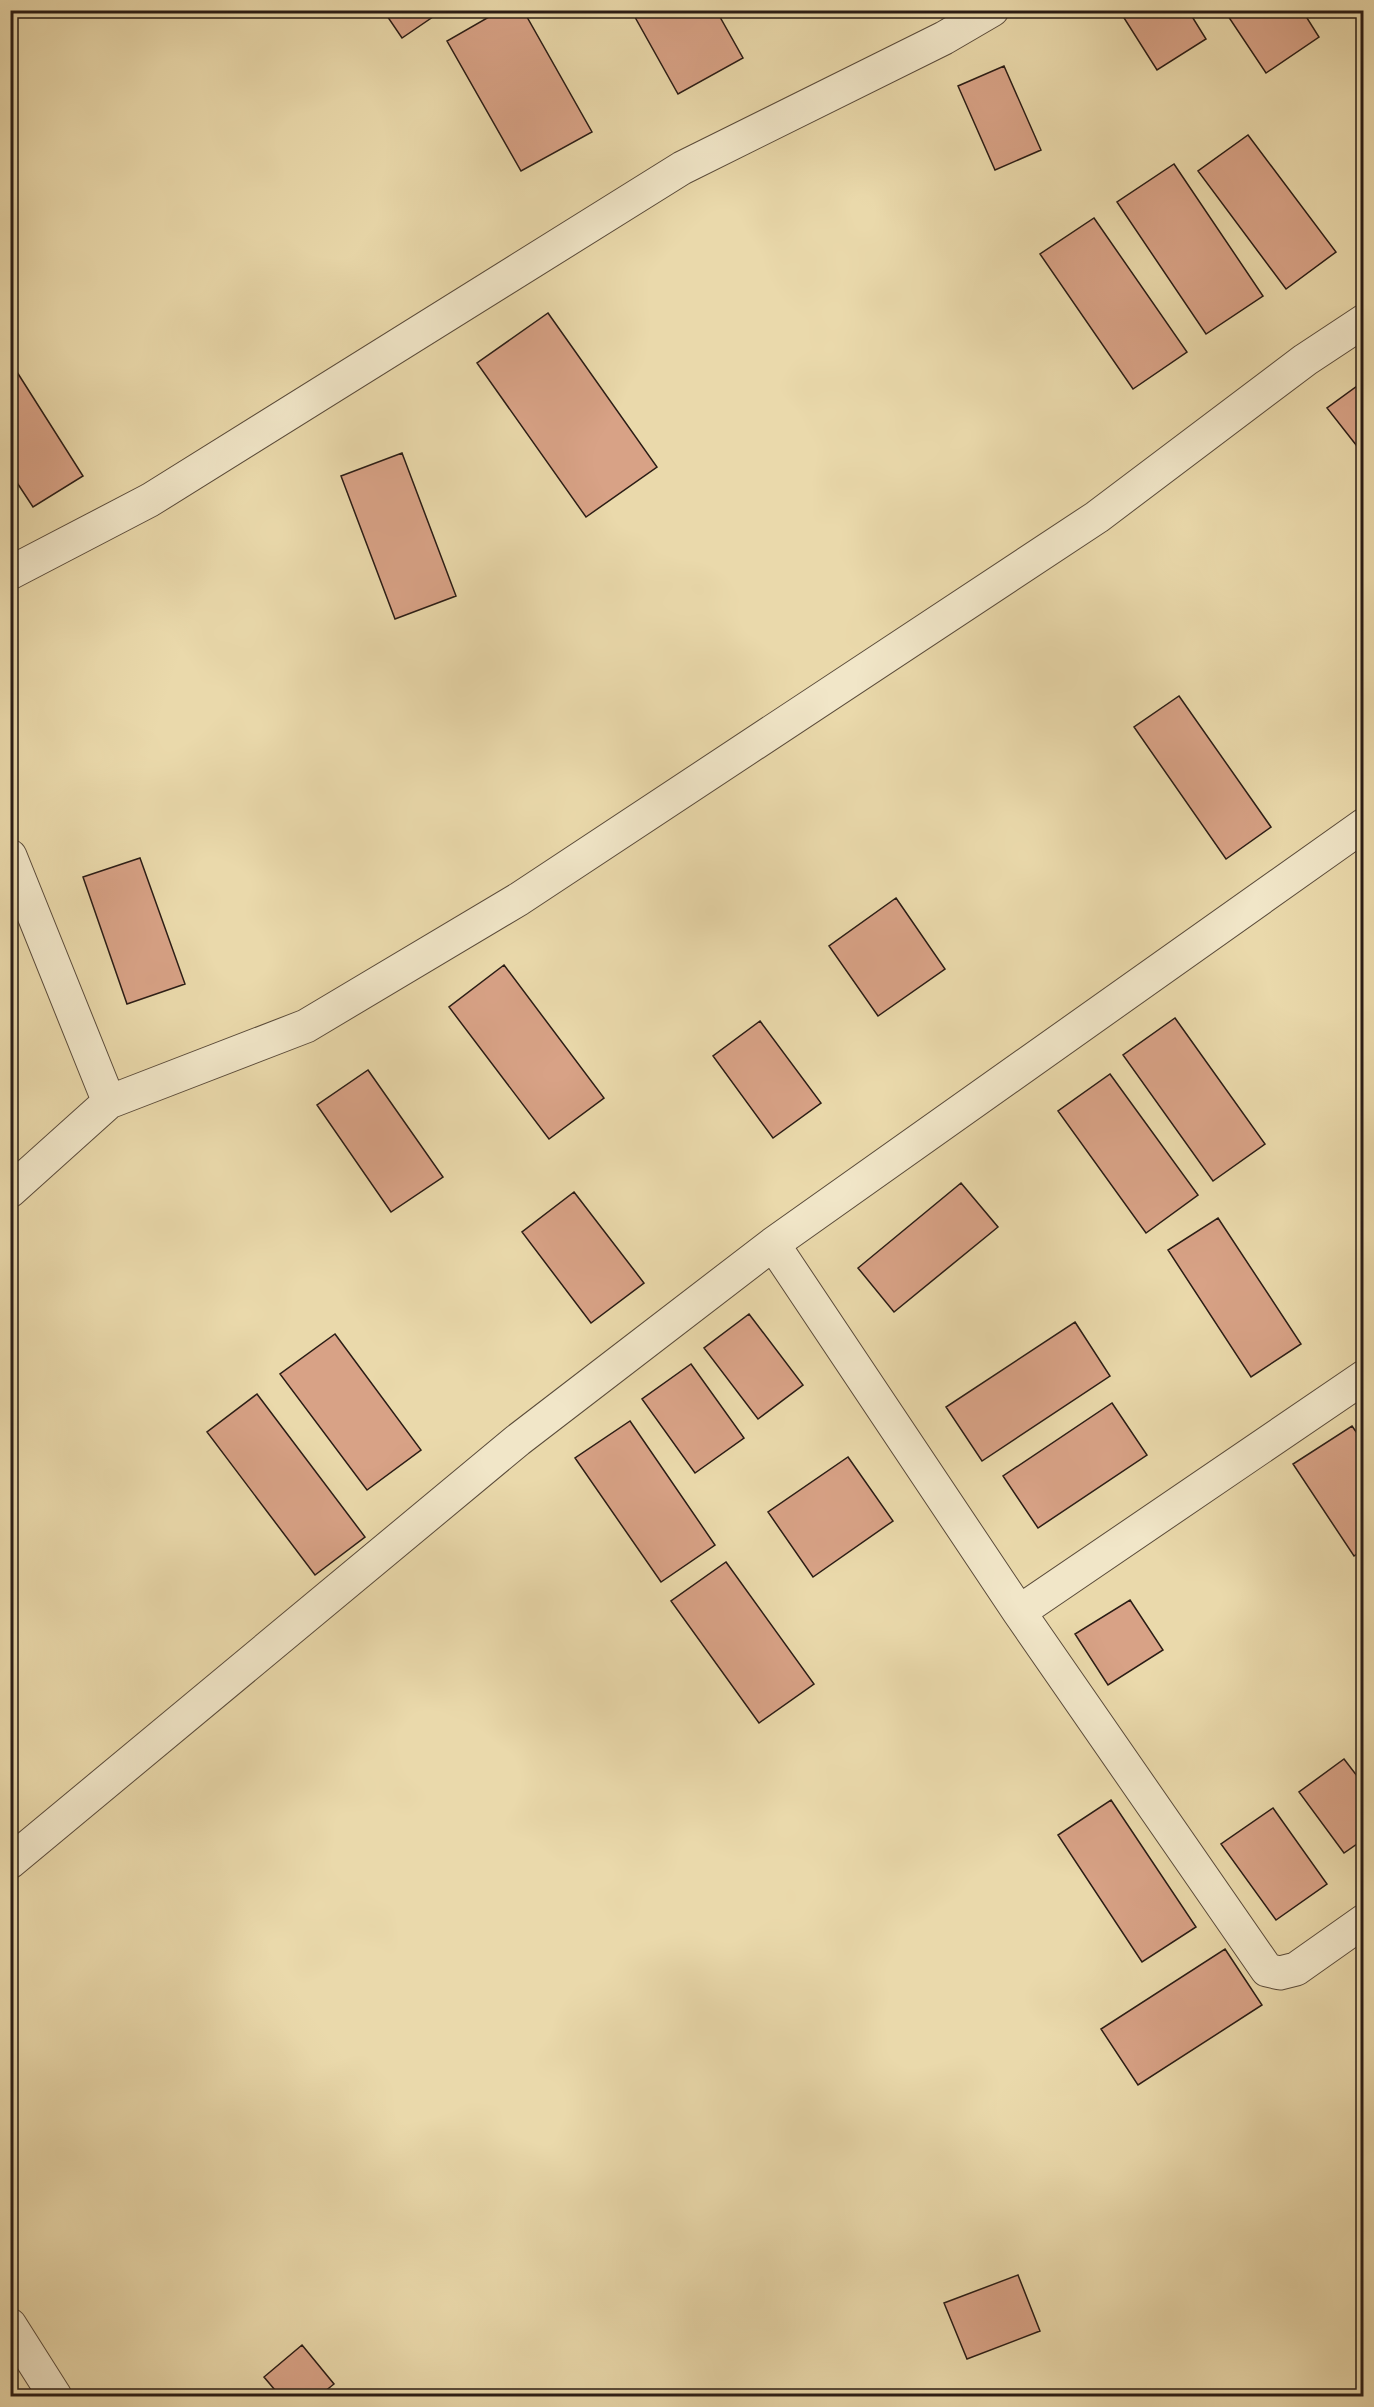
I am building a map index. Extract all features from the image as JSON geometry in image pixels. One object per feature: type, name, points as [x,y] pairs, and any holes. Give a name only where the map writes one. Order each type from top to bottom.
[{"type":"street","points":[[10,573],[150,500],[682,168],[944,38],[992,10]]},
{"type":"street","points":[[10,1191],[109,1102],[306,1026],[519,898],[1097,517],[1305,360],[1364,321]]},
{"type":"street","points":[[10,1862],[518,1440],[773,1244],[1364,825]]},
{"type":"street","points":[[10,856],[109,1102]]},
{"type":"street","points":[[773,1244],[1019,1611],[1267,1970],[1280,1973],[1296,1969],[1364,1921]]},
{"type":"street","points":[[1019,1611],[1364,1377]]},
{"type":"street","points":[[10,2325],[55,2397]]},
{"type":"building","points":[[383,10],[443,10],[402,38]]},
{"type":"building","points":[[501,10],[523,10],[592,132],[521,171],[447,41]]},
{"type":"building","points":[[631,10],[716,10],[743,58],[678,94]]},
{"type":"building","points":[[1119,10],[1188,10],[1206,39],[1157,70]]},
{"type":"building","points":[[1224,10],[1302,10],[1319,37],[1266,73]]},
{"type":"building","points":[[1004,66],[1041,150],[995,170],[958,86]]},
{"type":"building","points":[[1248,135],[1336,252],[1286,289],[1198,171]]},
{"type":"building","points":[[1174,164],[1263,296],[1206,334],[1117,202]]},
{"type":"building","points":[[1094,218],[1187,352],[1133,389],[1040,254]]},
{"type":"building","points":[[548,313],[657,467],[586,517],[477,363]]},
{"type":"building","points":[[10,361],[83,476],[33,507],[10,472]]},
{"type":"building","points":[[1364,381],[1364,455],[1327,408]]},
{"type":"building","points":[[402,453],[456,596],[395,619],[341,476]]},
{"type":"building","points":[[1179,696],[1271,827],[1226,859],[1134,727]]},
{"type":"building","points":[[140,858],[185,984],[127,1004],[83,877]]},
{"type":"building","points":[[896,898],[945,969],[878,1016],[829,946]]},
{"type":"building","points":[[504,965],[604,1098],[549,1139],[449,1007]]},
{"type":"building","points":[[1175,1018],[1265,1144],[1213,1181],[1123,1055]]},
{"type":"building","points":[[760,1021],[821,1103],[773,1138],[713,1056]]},
{"type":"building","points":[[368,1070],[443,1177],[391,1212],[317,1105]]},
{"type":"building","points":[[1110,1074],[1198,1195],[1146,1233],[1058,1111]]},
{"type":"building","points":[[961,1183],[998,1227],[894,1312],[858,1268]]},
{"type":"building","points":[[574,1192],[644,1283],[591,1323],[522,1232]]},
{"type":"building","points":[[1218,1218],[1301,1344],[1251,1377],[1168,1250]]},
{"type":"building","points":[[749,1314],[803,1385],[758,1419],[704,1348]]},
{"type":"building","points":[[1075,1322],[1110,1376],[982,1461],[946,1407]]},
{"type":"building","points":[[335,1334],[421,1450],[367,1490],[280,1374]]},
{"type":"building","points":[[691,1364],[744,1438],[695,1473],[642,1399]]},
{"type":"building","points":[[257,1394],[365,1537],[315,1575],[207,1432]]},
{"type":"building","points":[[1112,1403],[1147,1455],[1038,1528],[1003,1476]]},
{"type":"building","points":[[630,1421],[715,1545],[661,1582],[575,1458]]},
{"type":"building","points":[[1352,1426],[1364,1443],[1364,1549],[1354,1556],[1293,1464]]},
{"type":"building","points":[[848,1457],[893,1521],[813,1577],[768,1512]]},
{"type":"building","points":[[726,1562],[814,1684],[759,1723],[671,1601]]},
{"type":"building","points":[[1130,1600],[1163,1650],[1108,1685],[1075,1634]]},
{"type":"building","points":[[1344,1759],[1364,1785],[1364,1839],[1344,1853],[1299,1792]]},
{"type":"building","points":[[1111,1800],[1196,1927],[1142,1962],[1058,1835]]},
{"type":"building","points":[[1273,1808],[1327,1884],[1276,1920],[1221,1844]]},
{"type":"building","points":[[1225,1949],[1262,2005],[1138,2085],[1101,2029]]},
{"type":"building","points":[[1018,2275],[1040,2331],[967,2359],[944,2303]]},
{"type":"building","points":[[302,2345],[334,2384],[319,2396],[280,2396],[264,2377]]}]
